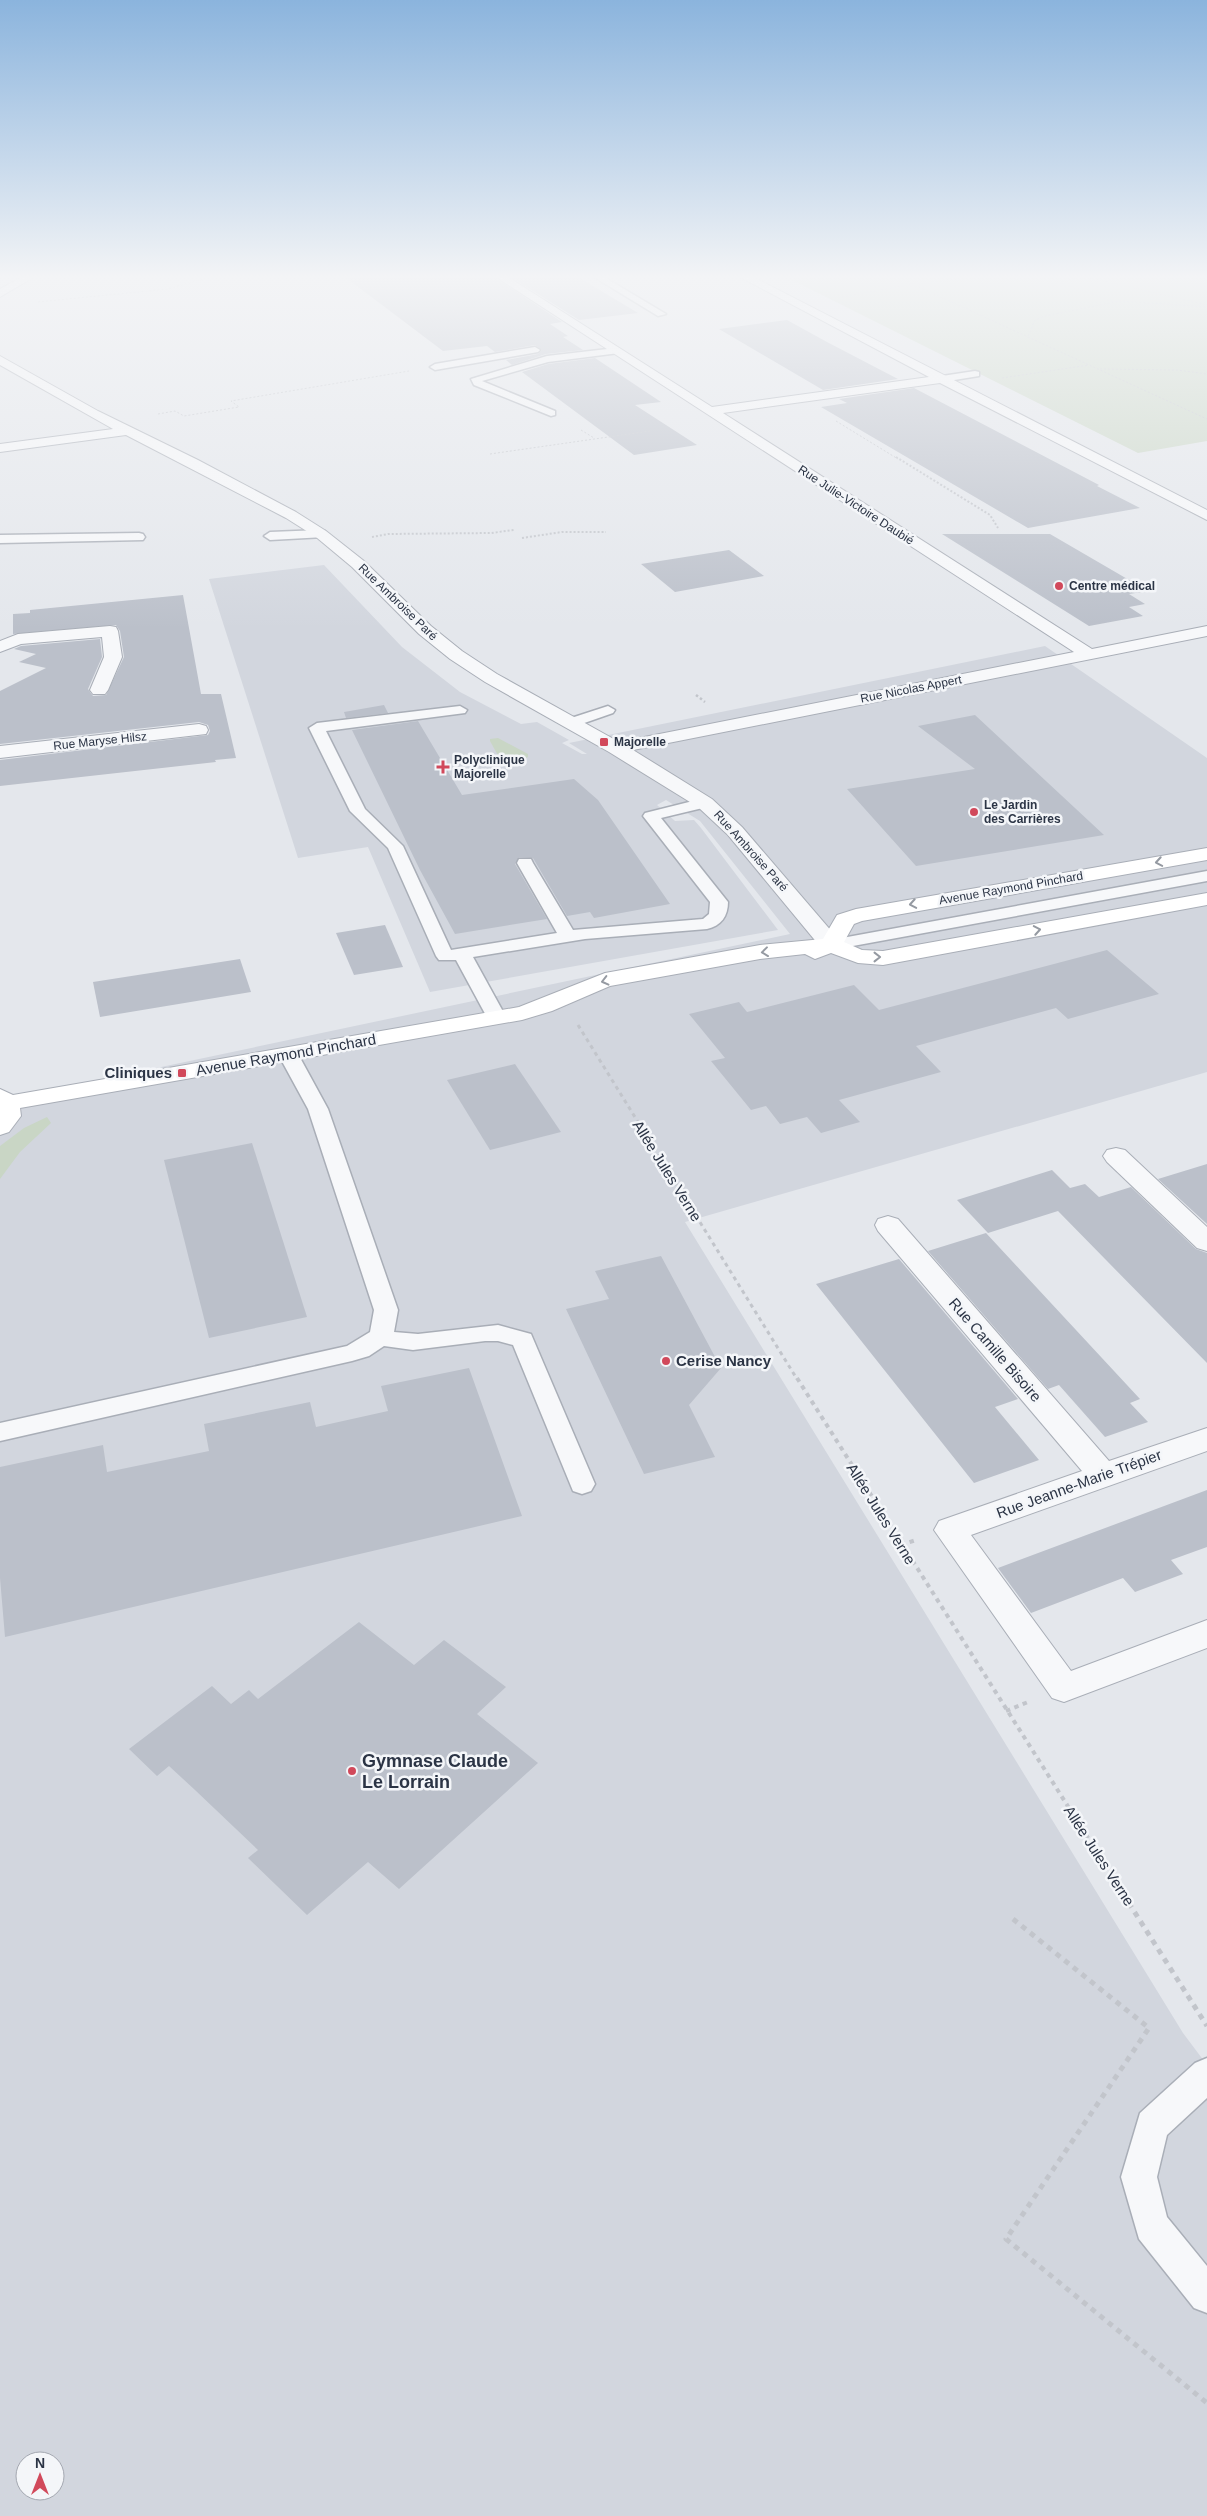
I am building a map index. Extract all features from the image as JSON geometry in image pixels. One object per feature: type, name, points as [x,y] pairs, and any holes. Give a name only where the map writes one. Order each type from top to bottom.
[{"type":"street","name":"Rue Ambroise Paré","points":[[61,394],[126,431],[193,463],[291,515],[321,534],[358,564],[425,630],[456,655],[491,678],[616,748],[705,804],[735,831],[831,945]]},
{"type":"street","name":"Rue Julie-Victoire Daubié","points":[[685,394],[1089,654]]},
{"type":"street","points":[[711,411],[832,394]]},
{"type":"street","points":[[972,394],[1207,516]]},
{"type":"street","points":[[0,439],[111,423]]},
{"type":"street","points":[[0,448],[126,431]]},
{"type":"street","points":[[0,647],[18,639],[110,630],[112,657],[98,690]]},
{"type":"street","name":"Rue Nicolas Appert","points":[[616,748],[1207,631]]},
{"type":"street","name":"Rue Maryse Hilsz","points":[[0,752],[199,730]]},
{"type":"street","name":"Avenue Raymond Pinchard","points":[[4,1099],[288,1054],[496,1017],[541,1008],[562,999],[614,998],[772,969],[831,945],[845,920],[856,915],[1207,854]]},
{"type":"street","points":[[831,945],[858,956],[883,958],[1207,899]]},
{"type":"street","points":[[0,1127],[8,1116],[4,1099]]},
{"type":"street","points":[[1116,1156],[1207,1242]]},
{"type":"street","name":"Rue Camille Bisoire","points":[[888,1225],[1103,1476]]},
{"type":"street","name":"Rue Jeanne-Marie Trépier","points":[[1207,1438],[950,1530],[1064,1688],[1207,1634]]},
{"type":"lane","points":[[506,394],[551,413]]},
{"type":"lane","points":[[270,536],[321,534]]},
{"type":"lane","points":[[0,539],[139,537]]},
{"type":"lane","points":[[460,710],[317,728],[358,811],[395,846],[445,956],[568,937],[707,924],[716,918],[720,911],[719,902],[651,816],[705,804]]},
{"type":"lane","points":[[570,723],[608,710]]},
{"type":"lane","points":[[526,863],[568,937]]},
{"type":"lane","name":"Avenue Raymond Pinchard","points":[[831,945],[1207,876]]},
{"type":"lane","points":[[462,954],[496,1017]]},
{"type":"lane","points":[[0,1432],[352,1353],[368,1347],[379,1337],[386,1325],[386,1310],[318,1110],[288,1054]]},
{"type":"lane","points":[[379,1337],[418,1342],[464,1335],[511,1334],[523,1340],[582,1484]]},
{"type":"lane","points":[[1207,2075],[1152,2125],[1139,2177],[1152,2226],[1207,2295]]},
{"type":"path","points":[[151,415],[175,411],[184,416],[194,415],[239,407],[231,401],[271,394]]},
{"type":"path","points":[[1153,394],[1207,419]]},
{"type":"path","points":[[799,399],[990,515],[998,528]]},
{"type":"path","points":[[581,430],[594,439]]},
{"type":"path","points":[[490,454],[650,431]]},
{"type":"path","points":[[388,534],[492,533],[514,530]]},
{"type":"path","points":[[522,538],[562,532],[606,532]]},
{"type":"path","name":"Allée Jules Verne","points":[[562,999],[901,1546],[1207,2026]]},
{"type":"path","points":[[1013,1919],[1149,2028],[1006,2239],[1207,2403]]},
{"type":"shaded area","points":[[324,565],[402,647],[460,692],[521,724],[537,722],[569,740],[562,743],[582,754],[587,754],[569,743],[1045,646],[1207,758],[1207,1072],[685,1222],[1183,2033],[1207,2065],[1207,2516],[0,2516],[0,1101],[790,934],[700,821],[666,800],[657,805],[675,821],[694,820],[778,930],[430,992],[368,847],[298,858],[209,579]]},
{"type":"green space","points":[[1021,394],[1207,394],[1207,441],[1138,453]]},
{"type":"green space","points":[[498,738],[528,754],[528,757],[516,762],[500,759],[490,741],[490,739]]},
{"type":"green space","points":[[47,1117],[51,1123],[20,1152],[0,1179],[0,1146],[24,1128]]},
{"type":"building","points":[[552,394],[650,394],[661,402],[635,405],[697,445],[634,455]]},
{"type":"building","points":[[870,394],[926,394],[1140,508],[1028,528],[821,407],[847,403],[839,399]]},
{"type":"building","points":[[942,534],[1050,534],[1148,591],[1129,594],[1145,604],[1129,607],[1143,616],[1089,626]]},
{"type":"building","points":[[729,550],[764,576],[675,592],[641,564]]},
{"type":"building","points":[[183,595],[201,694],[221,694],[236,758],[215,760],[216,762],[0,786],[0,760],[208,735],[210,731],[208,725],[199,722],[0,744],[0,691],[46,668],[19,662],[36,654],[14,649],[21,646],[100,639],[102,657],[88,689],[93,696],[106,695],[124,657],[120,631],[116,625],[13,634],[13,614],[30,613],[30,610]]},
{"type":"building","points":[[384,705],[388,713],[346,718],[344,712]]},
{"type":"building","name":"Le Jardin des Carrières","points":[[975,715],[1104,835],[916,866],[847,789],[975,769],[918,726]]},
{"type":"building","points":[[418,721],[462,795],[574,779],[598,800],[670,904],[594,918],[590,912],[567,916],[533,858],[519,857],[515,864],[547,919],[455,934],[420,870],[352,730]]},
{"type":"building","points":[[385,925],[403,967],[354,975],[336,933]]},
{"type":"building","points":[[1107,950],[1159,994],[1068,1019],[1056,1008],[916,1046],[941,1072],[839,1100],[860,1122],[821,1133],[807,1117],[780,1124],[766,1106],[751,1110],[711,1061],[725,1058],[689,1014],[739,1002],[747,1012],[854,985],[879,1010]]},
{"type":"building","points":[[240,959],[251,992],[100,1017],[93,982]]},
{"type":"building","points":[[515,1064],[561,1132],[490,1150],[447,1080]]},
{"type":"building","points":[[252,1143],[307,1317],[209,1338],[164,1160]]},
{"type":"building","points":[[1207,1164],[1207,1224],[1158,1179]]},
{"type":"building","points":[[1052,1170],[1070,1188],[1085,1184],[1099,1197],[1131,1187],[1196,1249],[1207,1253],[1207,1363],[1058,1211],[988,1233],[957,1200]]},
{"type":"building","points":[[986,1233],[1140,1399],[1130,1403],[1148,1422],[1105,1437],[1059,1385],[1048,1389],[928,1251]]},
{"type":"building","name":"Cerise Nancy","points":[[661,1256],[721,1368],[689,1405],[715,1457],[644,1474],[566,1309],[609,1299],[595,1271]]},
{"type":"building","points":[[899,1259],[1018,1399],[995,1407],[1039,1460],[974,1483],[816,1284]]},
{"type":"building","points":[[469,1368],[522,1516],[5,1637],[0,1578],[0,1467],[103,1445],[107,1472],[209,1451],[204,1424],[310,1402],[316,1427],[388,1411],[381,1386]]},
{"type":"building","points":[[1207,1490],[1207,1547],[1171,1560],[1183,1574],[1135,1592],[1123,1578],[1031,1613],[998,1568]]},
{"type":"building","name":"Gymnase Claude Le Lorrain","points":[[359,1622],[414,1665],[444,1640],[506,1687],[477,1714],[538,1763],[399,1889],[368,1862],[307,1915],[248,1858],[258,1850],[195,1790],[169,1766],[157,1776],[129,1749],[212,1686],[231,1704],[249,1690],[258,1699]]},
{"type":"place","name":"Centre médical","points":[[1059,586]]},
{"type":"place","name":"Majorelle","points":[[604,742]]},
{"type":"place","name":"Polyclinique Majorelle","points":[[443,767]]},
{"type":"place","name":"Le Jardin des Carrières","points":[[974,812]]},
{"type":"place","name":"Cliniques","points":[[182,1073]]},
{"type":"place","name":"Cerise Nancy","points":[[666,1361]]},
{"type":"place","name":"Gymnase Claude Le Lorrain","points":[[352,1771]]}]
